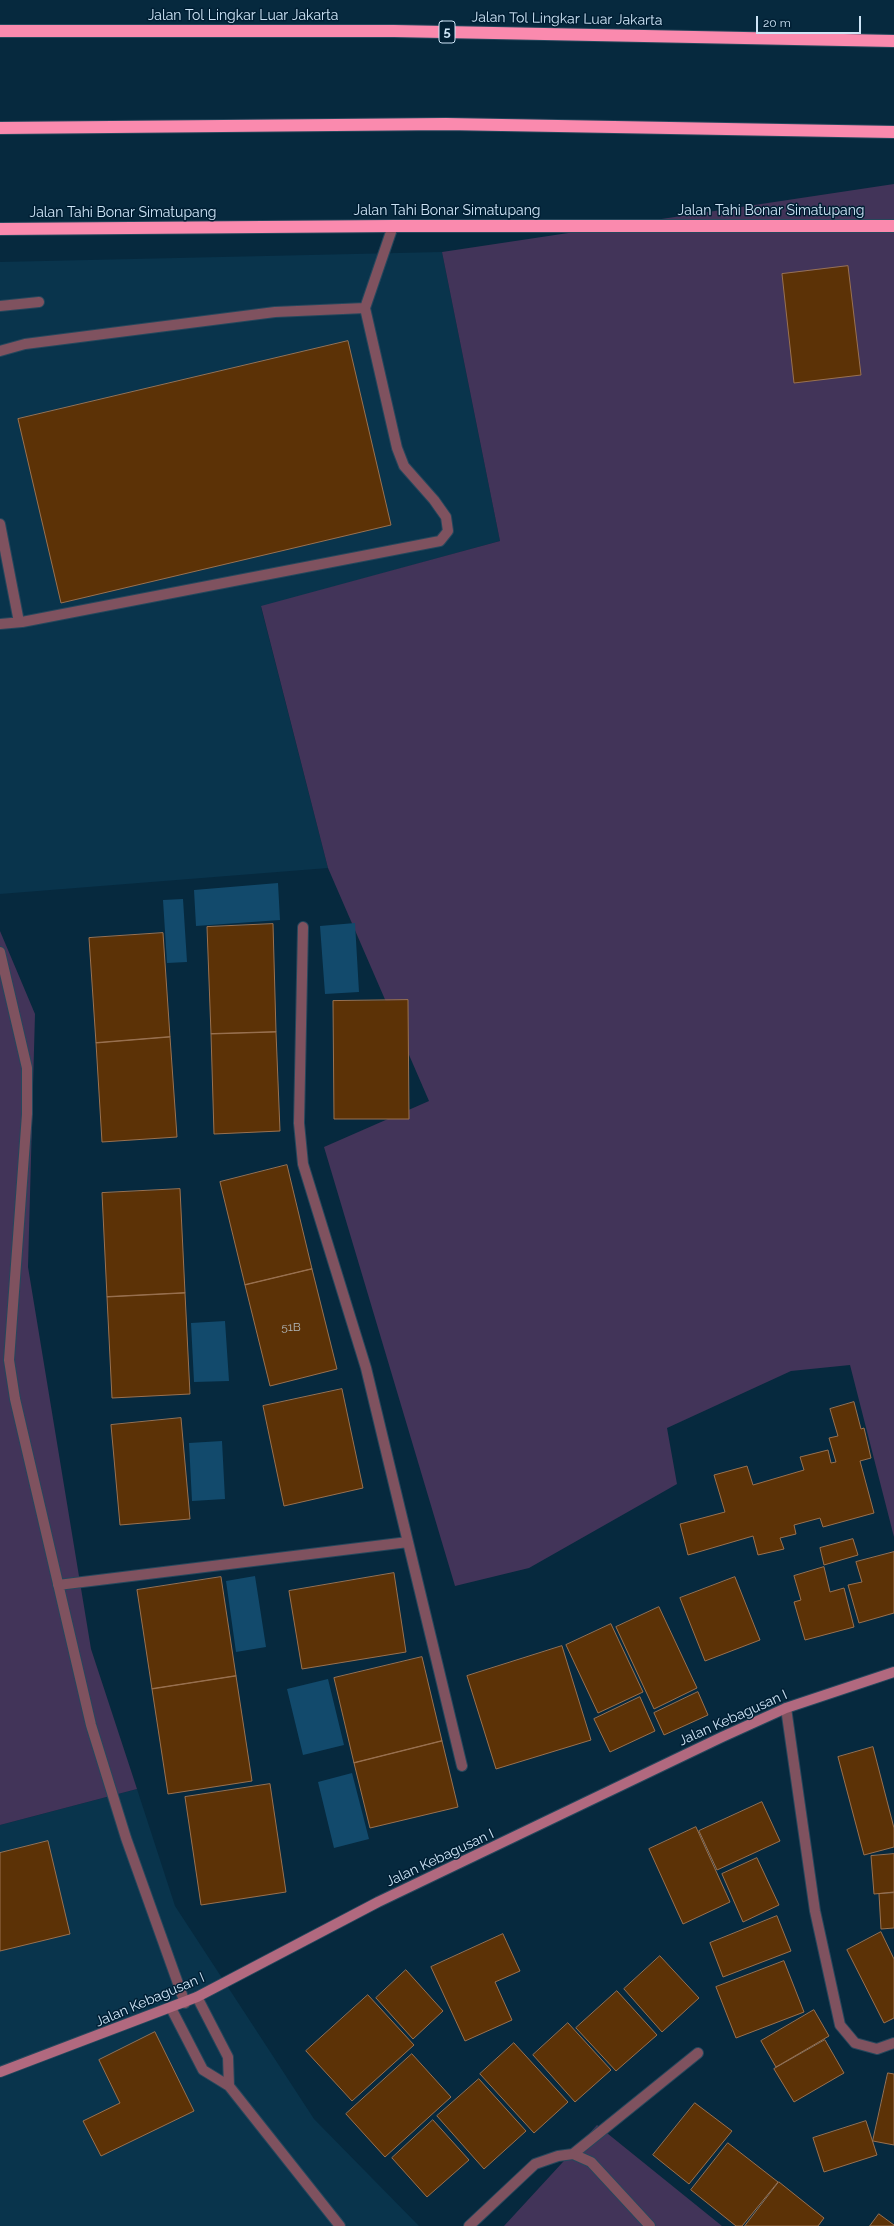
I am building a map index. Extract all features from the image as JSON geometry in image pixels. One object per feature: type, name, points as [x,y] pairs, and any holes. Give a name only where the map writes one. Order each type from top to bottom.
[{"type":"highway","name":"Jalan Tol Lingkar Luar Jakarta","points":[[0,31],[394,31],[894,41]]},
{"type":"highway","points":[[0,128],[446,124],[894,132]]},
{"type":"highway","name":"Jalan Tahi Bonar Simatupang","points":[[0,229],[393,226],[894,226]]},
{"type":"street","points":[[0,624],[19,622],[440,541],[448,531],[446,517],[434,500],[404,466],[397,448],[365,308],[393,226]]},
{"type":"street","points":[[0,306],[39,302]]},
{"type":"street","points":[[0,351],[26,344],[275,312],[365,308]]},
{"type":"street","points":[[0,524],[19,622]]},
{"type":"street","points":[[303,927],[299,1124],[302,1164],[366,1368],[462,1766]]},
{"type":"street","points":[[0,952],[28,1068],[27,1114],[9,1360],[15,1399],[91,1725],[126,1838],[185,2003]]},
{"type":"street","points":[[58,1585],[408,1542]]},
{"type":"street","name":"Jalan Kebagusan I","points":[[0,2072],[101,2036],[185,2003],[378,1902],[786,1708],[894,1672]]},
{"type":"street","points":[[786,1708],[814,1911],[840,2025],[856,2043],[877,2048],[894,2043]]},
{"type":"street","points":[[197,1997],[228,2057],[229,2086]]},
{"type":"street","points":[[171,2008],[203,2070],[229,2086],[340,2226]]},
{"type":"street","points":[[469,2226],[536,2164],[558,2156],[573,2154],[698,2053]]},
{"type":"street","points":[[573,2154],[591,2162],[650,2226]]},
{"type":"shaded area","points":[[894,184],[894,1537],[850,1365],[791,1371],[667,1428],[677,1484],[529,1568],[455,1586],[324,1147],[429,1101],[328,868],[261,606],[500,541],[442,252]]},
{"type":"shaded area","points":[[442,252],[500,541],[261,607],[328,868],[0,894],[0,262]]},
{"type":"shaded area","points":[[278,883],[280,920],[196,926],[194,890]]},
{"type":"shaded area","points":[[183,899],[187,962],[167,963],[163,900]]},
{"type":"shaded area","points":[[355,923],[359,992],[325,994],[320,926]]},
{"type":"shaded area","points":[[0,931],[35,1014],[28,1267],[91,1649],[137,1789],[0,1825]]},
{"type":"shaded area","points":[[225,1321],[229,1381],[194,1382],[191,1323]]},
{"type":"shaded area","points":[[222,1441],[225,1499],[192,1501],[189,1443]]},
{"type":"shaded area","points":[[255,1576],[266,1647],[236,1652],[226,1581]]},
{"type":"shaded area","points":[[328,1679],[344,1745],[303,1755],[287,1689]]},
{"type":"shaded area","points":[[352,1773],[369,1839],[334,1848],[318,1782]]},
{"type":"shaded area","points":[[137,1789],[175,1906],[314,2119],[419,2226],[0,2226],[0,1825]]},
{"type":"shaded area","points":[[597,2125],[722,2226],[504,2226]]},
{"type":"building","points":[[848,266],[861,375],[794,383],[782,274]]},
{"type":"building","points":[[348,341],[391,525],[61,603],[18,419]]},
{"type":"building","points":[[273,924],[276,1032],[211,1034],[207,927]]},
{"type":"building","points":[[163,933],[170,1037],[96,1043],[89,938]]},
{"type":"building","points":[[408,1000],[409,1119],[334,1119],[333,1001]]},
{"type":"building","points":[[276,1032],[280,1131],[214,1134],[211,1034]]},
{"type":"building","points":[[170,1037],[177,1137],[102,1142],[96,1043]]},
{"type":"building","points":[[287,1165],[312,1269],[245,1285],[220,1182]]},
{"type":"building","points":[[180,1189],[185,1293],[107,1297],[102,1193]]},
{"type":"building","points":[[312,1269],[337,1369],[270,1386],[245,1285]]},
{"type":"building","points":[[185,1293],[190,1394],[112,1398],[107,1297]]},
{"type":"building","points":[[342,1389],[363,1488],[284,1506],[263,1406]]},
{"type":"building","points":[[854,1402],[861,1429],[864,1428],[871,1458],[860,1461],[874,1513],[823,1527],[820,1518],[794,1525],[796,1534],[780,1538],[784,1549],[758,1555],[753,1536],[688,1555],[680,1524],[725,1512],[714,1475],[747,1466],[753,1485],[804,1470],[800,1457],[828,1450],[831,1463],[836,1462],[829,1438],[838,1436],[830,1409]]},
{"type":"building","points":[[181,1418],[190,1519],[120,1525],[111,1425]]},
{"type":"building","points":[[853,1539],[858,1555],[824,1565],[820,1548]]},
{"type":"building","points":[[894,1552],[894,1613],[859,1623],[848,1585],[862,1582],[856,1562]]},
{"type":"building","points":[[824,1567],[830,1592],[844,1588],[854,1627],[805,1640],[794,1602],[801,1600],[794,1576]]},
{"type":"building","points":[[394,1573],[406,1652],[302,1669],[289,1591]]},
{"type":"building","points":[[221,1577],[236,1676],[152,1689],[137,1590]]},
{"type":"building","points":[[735,1577],[760,1640],[705,1661],[680,1598]]},
{"type":"building","points":[[659,1607],[697,1688],[654,1709],[616,1627]]},
{"type":"building","points":[[611,1624],[643,1692],[598,1713],[566,1645]]},
{"type":"building","points":[[562,1646],[591,1740],[496,1769],[467,1676]]},
{"type":"building","points":[[422,1657],[442,1741],[354,1763],[334,1678]]},
{"type":"building","points":[[236,1676],[252,1781],[168,1794],[152,1689]]},
{"type":"building","points":[[698,1692],[708,1715],[664,1735],[654,1713]]},
{"type":"building","points":[[640,1697],[655,1731],[610,1752],[594,1719]]},
{"type":"building","points":[[442,1741],[458,1807],[370,1828],[354,1763]]},
{"type":"building","points":[[873,1747],[894,1828],[894,1847],[864,1855],[838,1757]]},
{"type":"building","points":[[270,1784],[286,1892],[201,1905],[185,1797]]},
{"type":"building","points":[[762,1802],[780,1841],[717,1870],[699,1831]]},
{"type":"building","points":[[696,1827],[730,1902],[683,1924],[649,1849]]},
{"type":"building","points":[[48,1841],[70,1934],[0,1951],[0,1853]]},
{"type":"building","points":[[894,1854],[894,1892],[874,1894],[871,1856]]},
{"type":"building","points":[[757,1858],[779,1905],[743,1922],[722,1874]]},
{"type":"building","points":[[894,1893],[894,1928],[881,1929],[879,1894]]},
{"type":"building","points":[[777,1916],[791,1951],[723,1977],[710,1943]]},
{"type":"building","points":[[881,1932],[894,1959],[894,2018],[884,2023],[847,1950]]},
{"type":"building","points":[[503,1934],[520,1971],[495,1982],[512,2020],[465,2041],[431,1967]]},
{"type":"building","points":[[660,1956],[699,1998],[662,2032],[624,1989]]},
{"type":"building","points":[[784,1961],[804,2012],[736,2038],[716,1987]]},
{"type":"building","points":[[406,1970],[443,2011],[413,2039],[376,1998]]},
{"type":"building","points":[[617,1991],[657,2035],[616,2071],[576,2028]]},
{"type":"building","points":[[368,1995],[414,2045],[352,2101],[306,2051]]},
{"type":"building","points":[[814,2010],[829,2036],[776,2067],[761,2041]]},
{"type":"building","points":[[568,2023],[611,2070],[575,2102],[533,2055]]},
{"type":"building","points":[[155,2032],[194,2111],[101,2156],[83,2121],[120,2103],[99,2060]]},
{"type":"building","points":[[825,2040],[844,2073],[794,2102],[774,2069]]},
{"type":"building","points":[[514,2043],[568,2102],[534,2133],[480,2074]]},
{"type":"building","points":[[412,2054],[451,2097],[385,2157],[346,2114]]},
{"type":"building","points":[[888,2073],[894,2074],[894,2145],[873,2141]]},
{"type":"building","points":[[479,2079],[526,2131],[484,2169],[437,2116]]},
{"type":"building","points":[[695,2103],[732,2131],[689,2184],[653,2155]]},
{"type":"building","points":[[433,2120],[469,2160],[427,2197],[392,2158]]},
{"type":"building","points":[[866,2121],[877,2155],[824,2172],[813,2138]]},
{"type":"building","points":[[728,2143],[778,2182],[742,2226],[736,2226],[691,2190]]},
{"type":"building","points":[[779,2182],[824,2218],[818,2226],[745,2226]]},
{"type":"building","points":[[879,2214],[894,2225],[894,2226],[870,2226]]}]
